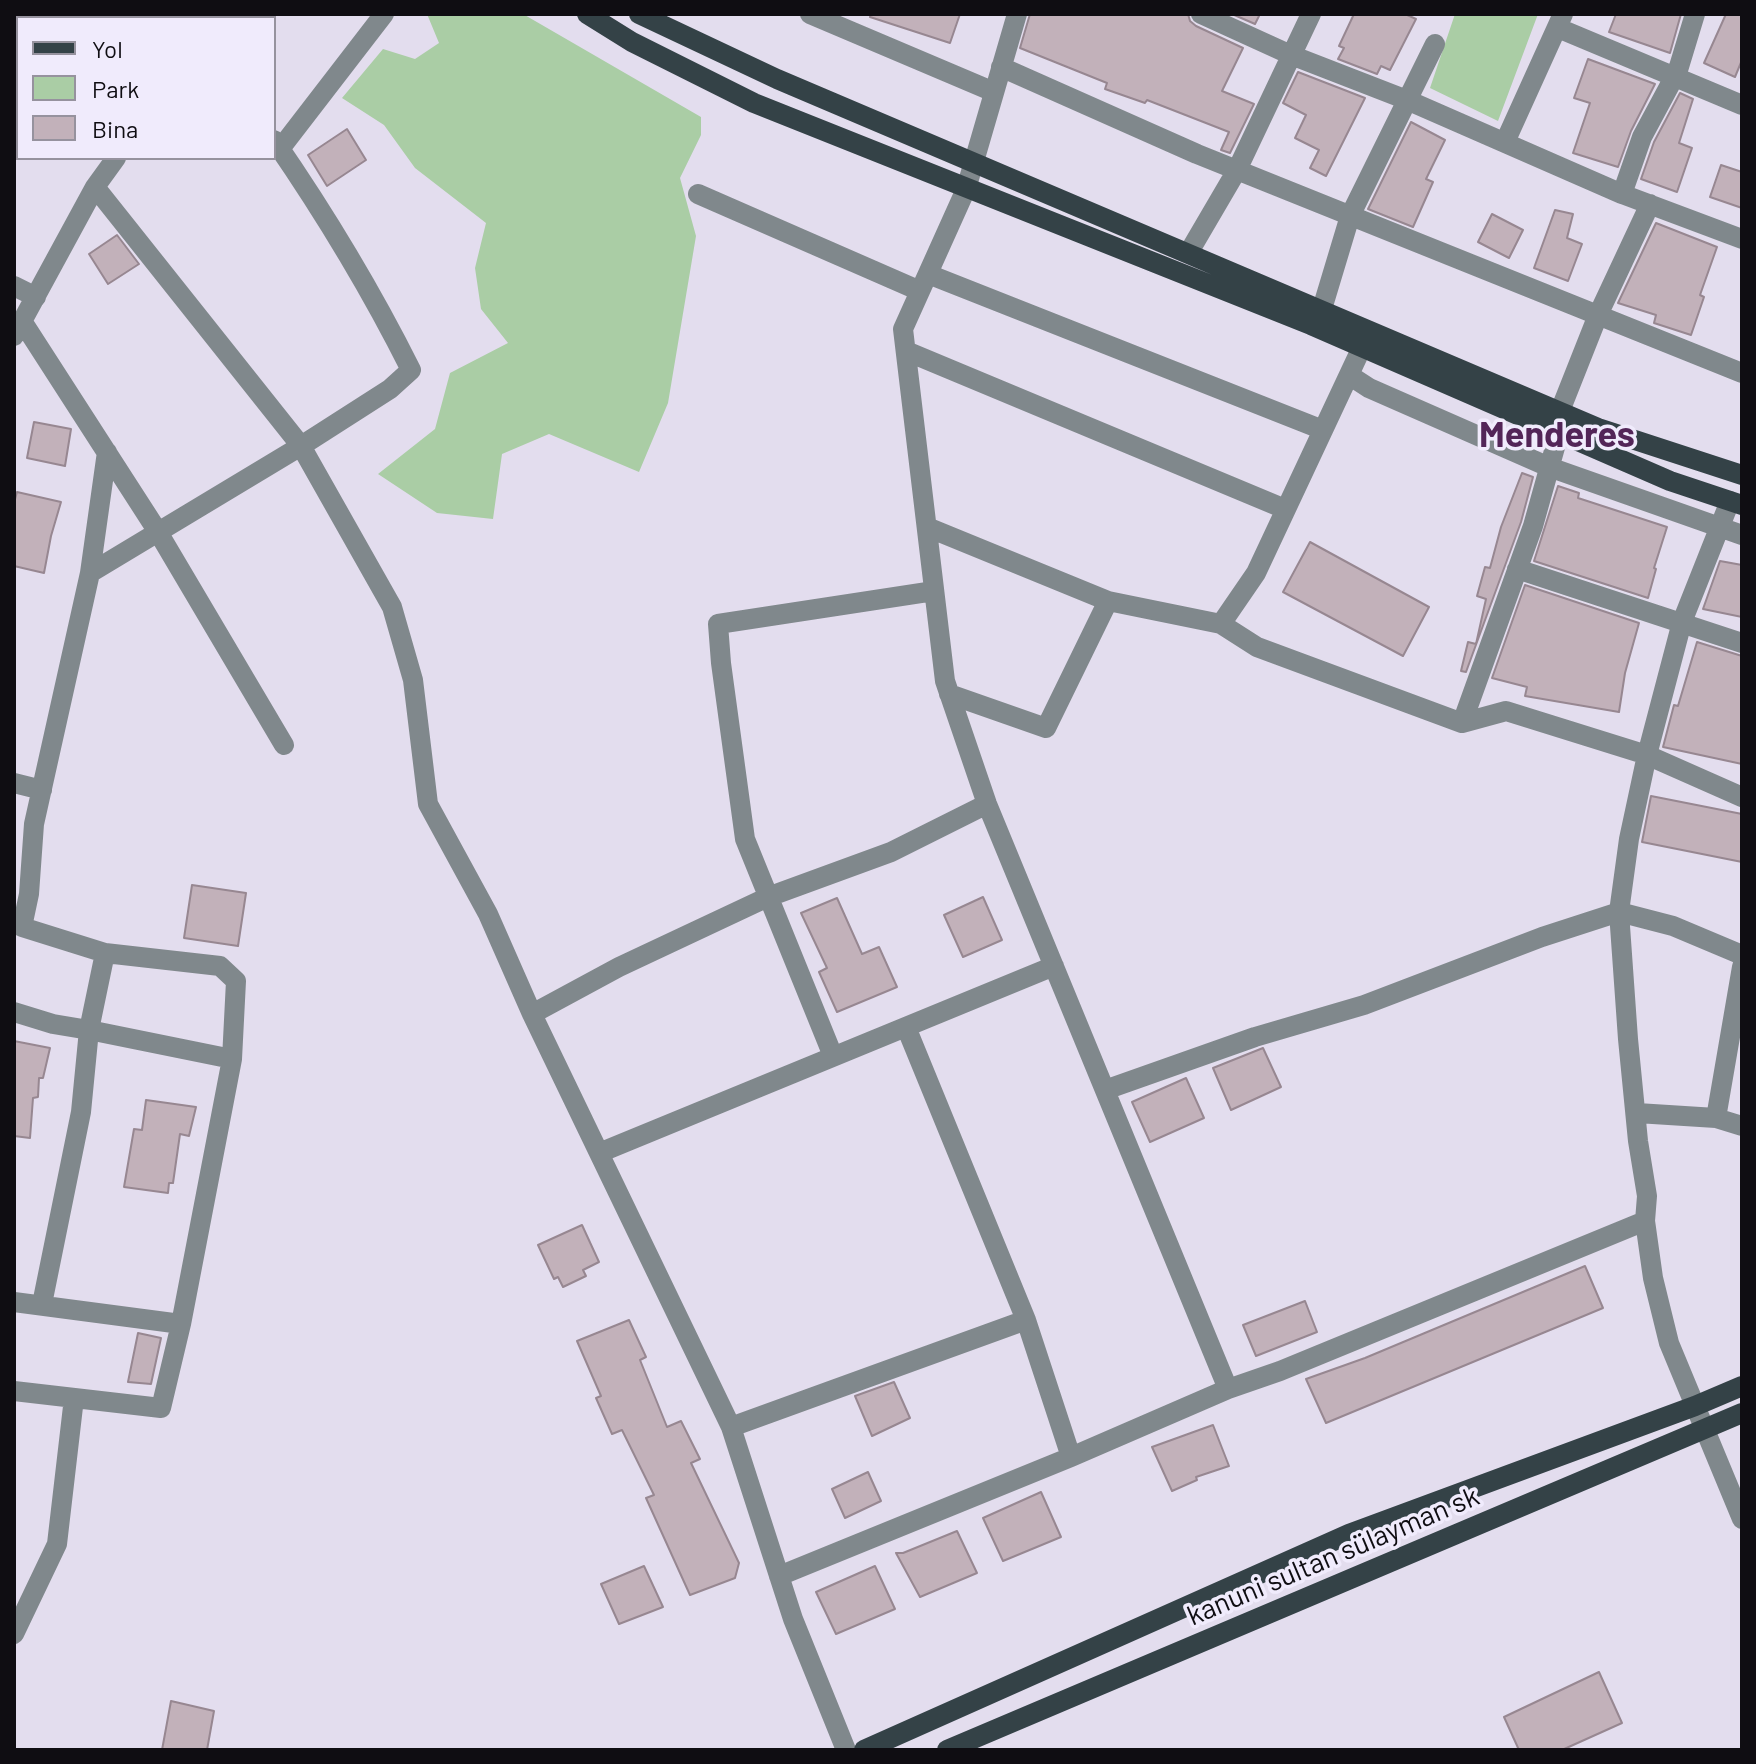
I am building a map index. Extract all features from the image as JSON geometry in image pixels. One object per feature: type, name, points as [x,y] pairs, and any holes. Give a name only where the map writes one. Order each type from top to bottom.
[{"type":"main road","points":[[587,14],[632,42],[754,103],[1362,347],[1670,481],[1736,503]]},
{"type":"main road","points":[[639,14],[777,79],[1598,428],[1742,475]]},
{"type":"main road","points":[[864,1750],[1349,1534],[1742,1386]]},
{"type":"main road","name":"kanuni sultan sülayman sk","points":[[947,1750],[1742,1413]]},
{"type":"street","points":[[90,573],[301,446],[390,389],[411,370],[337,237],[277,145],[384,14]]},
{"type":"street","points":[[810,14],[994,92]]},
{"type":"street","points":[[1017,14],[966,189],[903,329],[945,681],[987,804],[1228,1389]]},
{"type":"street","points":[[1201,14],[1622,194],[1742,239]]},
{"type":"street","points":[[1189,252],[1237,170],[1311,14]]},
{"type":"street","points":[[1622,194],[1642,137],[1675,77],[1695,14]]},
{"type":"street","points":[[1505,142],[1561,21],[1675,77],[1742,105]]},
{"type":"street","points":[[1322,309],[1350,216],[1435,44]]},
{"type":"street","points":[[1001,67],[1237,170],[1742,373]]},
{"type":"street","points":[[115,160],[95,187],[18,328],[107,452],[284,745]]},
{"type":"street","points":[[95,187],[301,446],[392,607],[413,680],[428,804],[488,914],[532,1014],[731,1427],[793,1619],[846,1750]]},
{"type":"street","points":[[698,194],[924,283],[1323,430]]},
{"type":"street","points":[[1560,411],[1598,315],[1650,204]]},
{"type":"street","points":[[14,286],[36,297]]},
{"type":"street","points":[[1221,624],[1256,573],[1362,347]]},
{"type":"street","points":[[906,351],[1285,509]]},
{"type":"street","points":[[1349,375],[1369,388],[1549,467],[1742,535]]},
{"type":"street","points":[[1462,723],[1517,569],[1559,433]]},
{"type":"street","points":[[14,1391],[161,1408],[181,1324],[232,1059],[236,981],[220,966],[105,953],[18,932],[29,894],[34,824],[90,573],[107,452]]},
{"type":"street","points":[[1736,503],[1719,527],[1682,622],[1647,755],[1629,839],[1619,912],[1628,1039],[1647,1196],[1645,1221],[1653,1278],[1669,1343],[1742,1519]]},
{"type":"street","points":[[927,527],[1108,601],[1221,624],[1257,647],[1462,723],[1506,711],[1647,755],[1742,797]]},
{"type":"street","points":[[1517,569],[1742,643]]},
{"type":"street","points":[[833,1056],[745,839],[718,624],[934,591]]},
{"type":"street","points":[[949,694],[1046,728],[1108,601]]},
{"type":"street","points":[[14,783],[42,790]]},
{"type":"street","points":[[532,1014],[619,967],[768,897],[891,852],[987,804]]},
{"type":"street","points":[[1105,1090],[1255,1037],[1364,1005],[1542,937],[1619,912],[1673,926],[1742,955]]},
{"type":"street","points":[[42,1304],[81,1112],[89,1030],[105,953]]},
{"type":"street","points":[[599,1153],[1054,966]]},
{"type":"street","points":[[1716,1118],[1742,967]]},
{"type":"street","points":[[14,1012],[53,1024],[232,1059]]},
{"type":"street","points":[[906,1027],[1026,1320],[1071,1457]]},
{"type":"street","points":[[1637,1113],[1716,1118],[1742,1126]]},
{"type":"street","points":[[779,1576],[1071,1457],[1228,1389],[1280,1371],[1645,1221]]},
{"type":"street","points":[[14,1302],[181,1324]]},
{"type":"street","points":[[731,1427],[1026,1320]]},
{"type":"street","points":[[14,1634],[57,1544],[74,1398]]},
{"type":"green space","points":[[427,14],[523,14],[701,117],[701,135],[680,178],[696,236],[668,403],[639,472],[549,434],[502,454],[493,519],[437,513],[378,474],[435,429],[450,373],[508,343],[481,309],[475,268],[486,223],[415,168],[384,125],[342,98],[383,49],[415,59],[439,43]]},
{"type":"green space","points":[[1455,14],[1538,14],[1498,121],[1430,88]]},
{"type":"building","points":[[871,14],[960,14],[950,43],[870,17]]},
{"type":"building","points":[[1030,14],[1188,14],[1196,26],[1243,48],[1222,91],[1254,104],[1230,153],[1221,150],[1229,132],[1147,100],[1145,103],[1105,89],[1107,83],[1020,48]]},
{"type":"building","points":[[1232,14],[1260,14],[1255,24]]},
{"type":"building","points":[[1354,14],[1405,14],[1416,19],[1390,70],[1381,66],[1377,74],[1338,59],[1344,48],[1339,46]]},
{"type":"building","points":[[1616,14],[1681,14],[1670,53],[1609,32]]},
{"type":"building","points":[[1726,14],[1742,14],[1742,60],[1735,77],[1704,63]]},
{"type":"building","points":[[1588,59],[1655,84],[1631,131],[1618,167],[1573,153],[1590,103],[1574,98]]},
{"type":"building","points":[[1298,72],[1365,98],[1326,176],[1310,168],[1319,150],[1295,138],[1306,115],[1283,103]]},
{"type":"building","points":[[1680,93],[1693,99],[1679,143],[1692,148],[1677,192],[1641,179],[1654,142]]},
{"type":"building","points":[[1411,122],[1445,140],[1426,179],[1433,182],[1413,227],[1368,209]]},
{"type":"building","points":[[347,129],[366,160],[327,186],[308,155]]},
{"type":"building","points":[[1721,165],[1742,172],[1742,208],[1710,197]]},
{"type":"building","points":[[1555,210],[1573,214],[1567,238],[1582,244],[1568,281],[1534,268]]},
{"type":"building","points":[[1492,214],[1523,230],[1509,258],[1478,242]]},
{"type":"building","points":[[1656,223],[1717,247],[1700,295],[1704,297],[1691,335],[1654,323],[1656,315],[1618,303]]},
{"type":"building","points":[[117,235],[139,264],[108,284],[89,254]]},
{"type":"building","points":[[34,422],[71,429],[65,466],[27,458]]},
{"type":"building","points":[[1522,473],[1533,477],[1521,522],[1466,672],[1461,671],[1468,642],[1476,644],[1486,599],[1477,596],[1485,567],[1490,568],[1501,527]]},
{"type":"building","points":[[1558,486],[1579,493],[1578,498],[1667,527],[1648,598],[1534,561]]},
{"type":"building","points":[[17,492],[61,502],[44,573],[14,566],[14,503]]},
{"type":"building","points":[[1310,542],[1429,607],[1403,656],[1283,592]]},
{"type":"building","points":[[1720,561],[1742,565],[1742,617],[1703,609]]},
{"type":"building","points":[[1525,585],[1639,623],[1625,673],[1619,712],[1525,696],[1527,687],[1492,678]]},
{"type":"building","points":[[1697,642],[1742,656],[1742,764],[1663,747],[1674,705],[1678,706]]},
{"type":"building","points":[[1651,796],[1742,814],[1742,862],[1642,842]]},
{"type":"building","points":[[192,885],[246,893],[238,946],[184,938]]},
{"type":"building","points":[[983,897],[1002,940],[963,957],[944,915]]},
{"type":"building","points":[[837,898],[862,954],[879,947],[897,987],[837,1012],[819,972],[827,968],[801,913]]},
{"type":"building","points":[[14,1041],[50,1048],[43,1078],[39,1078],[38,1097],[33,1098],[30,1138],[14,1136]]},
{"type":"building","points":[[1263,1048],[1281,1087],[1231,1110],[1213,1068]]},
{"type":"building","points":[[1186,1078],[1204,1118],[1150,1142],[1132,1102]]},
{"type":"building","points":[[146,1100],[196,1107],[189,1136],[180,1134],[173,1183],[169,1183],[168,1193],[124,1187],[134,1129],[142,1130]]},
{"type":"building","points":[[582,1225],[599,1262],[583,1270],[586,1276],[563,1287],[558,1277],[554,1279],[538,1245]]},
{"type":"building","points":[[1585,1266],[1603,1308],[1326,1423],[1306,1379],[1365,1358]]},
{"type":"building","points":[[1305,1301],[1317,1332],[1256,1356],[1243,1325]]},
{"type":"building","points":[[629,1320],[646,1357],[640,1360],[667,1427],[681,1421],[700,1459],[691,1463],[739,1563],[735,1578],[690,1595],[646,1498],[654,1495],[622,1430],[612,1434],[596,1398],[601,1396],[577,1341]]},
{"type":"building","points":[[138,1333],[161,1338],[151,1384],[128,1382]]},
{"type":"building","points":[[894,1382],[910,1418],[872,1436],[855,1396]]},
{"type":"building","points":[[1213,1425],[1229,1466],[1196,1477],[1197,1480],[1172,1491],[1152,1447]]},
{"type":"building","points":[[868,1472],[881,1501],[845,1518],[832,1489]]},
{"type":"building","points":[[1041,1492],[1061,1537],[1003,1561],[983,1518]]},
{"type":"building","points":[[957,1531],[977,1573],[920,1597],[896,1553]]},
{"type":"building","points":[[644,1566],[663,1607],[619,1624],[601,1584]]},
{"type":"building","points":[[875,1566],[895,1609],[836,1634],[816,1592]]},
{"type":"building","points":[[1599,1672],[1622,1723],[1562,1750],[1519,1750],[1504,1717]]},
{"type":"building","points":[[171,1701],[214,1711],[207,1750],[162,1750]]},
{"type":"district","name":"Menderes","points":[[1557,435]]}]
